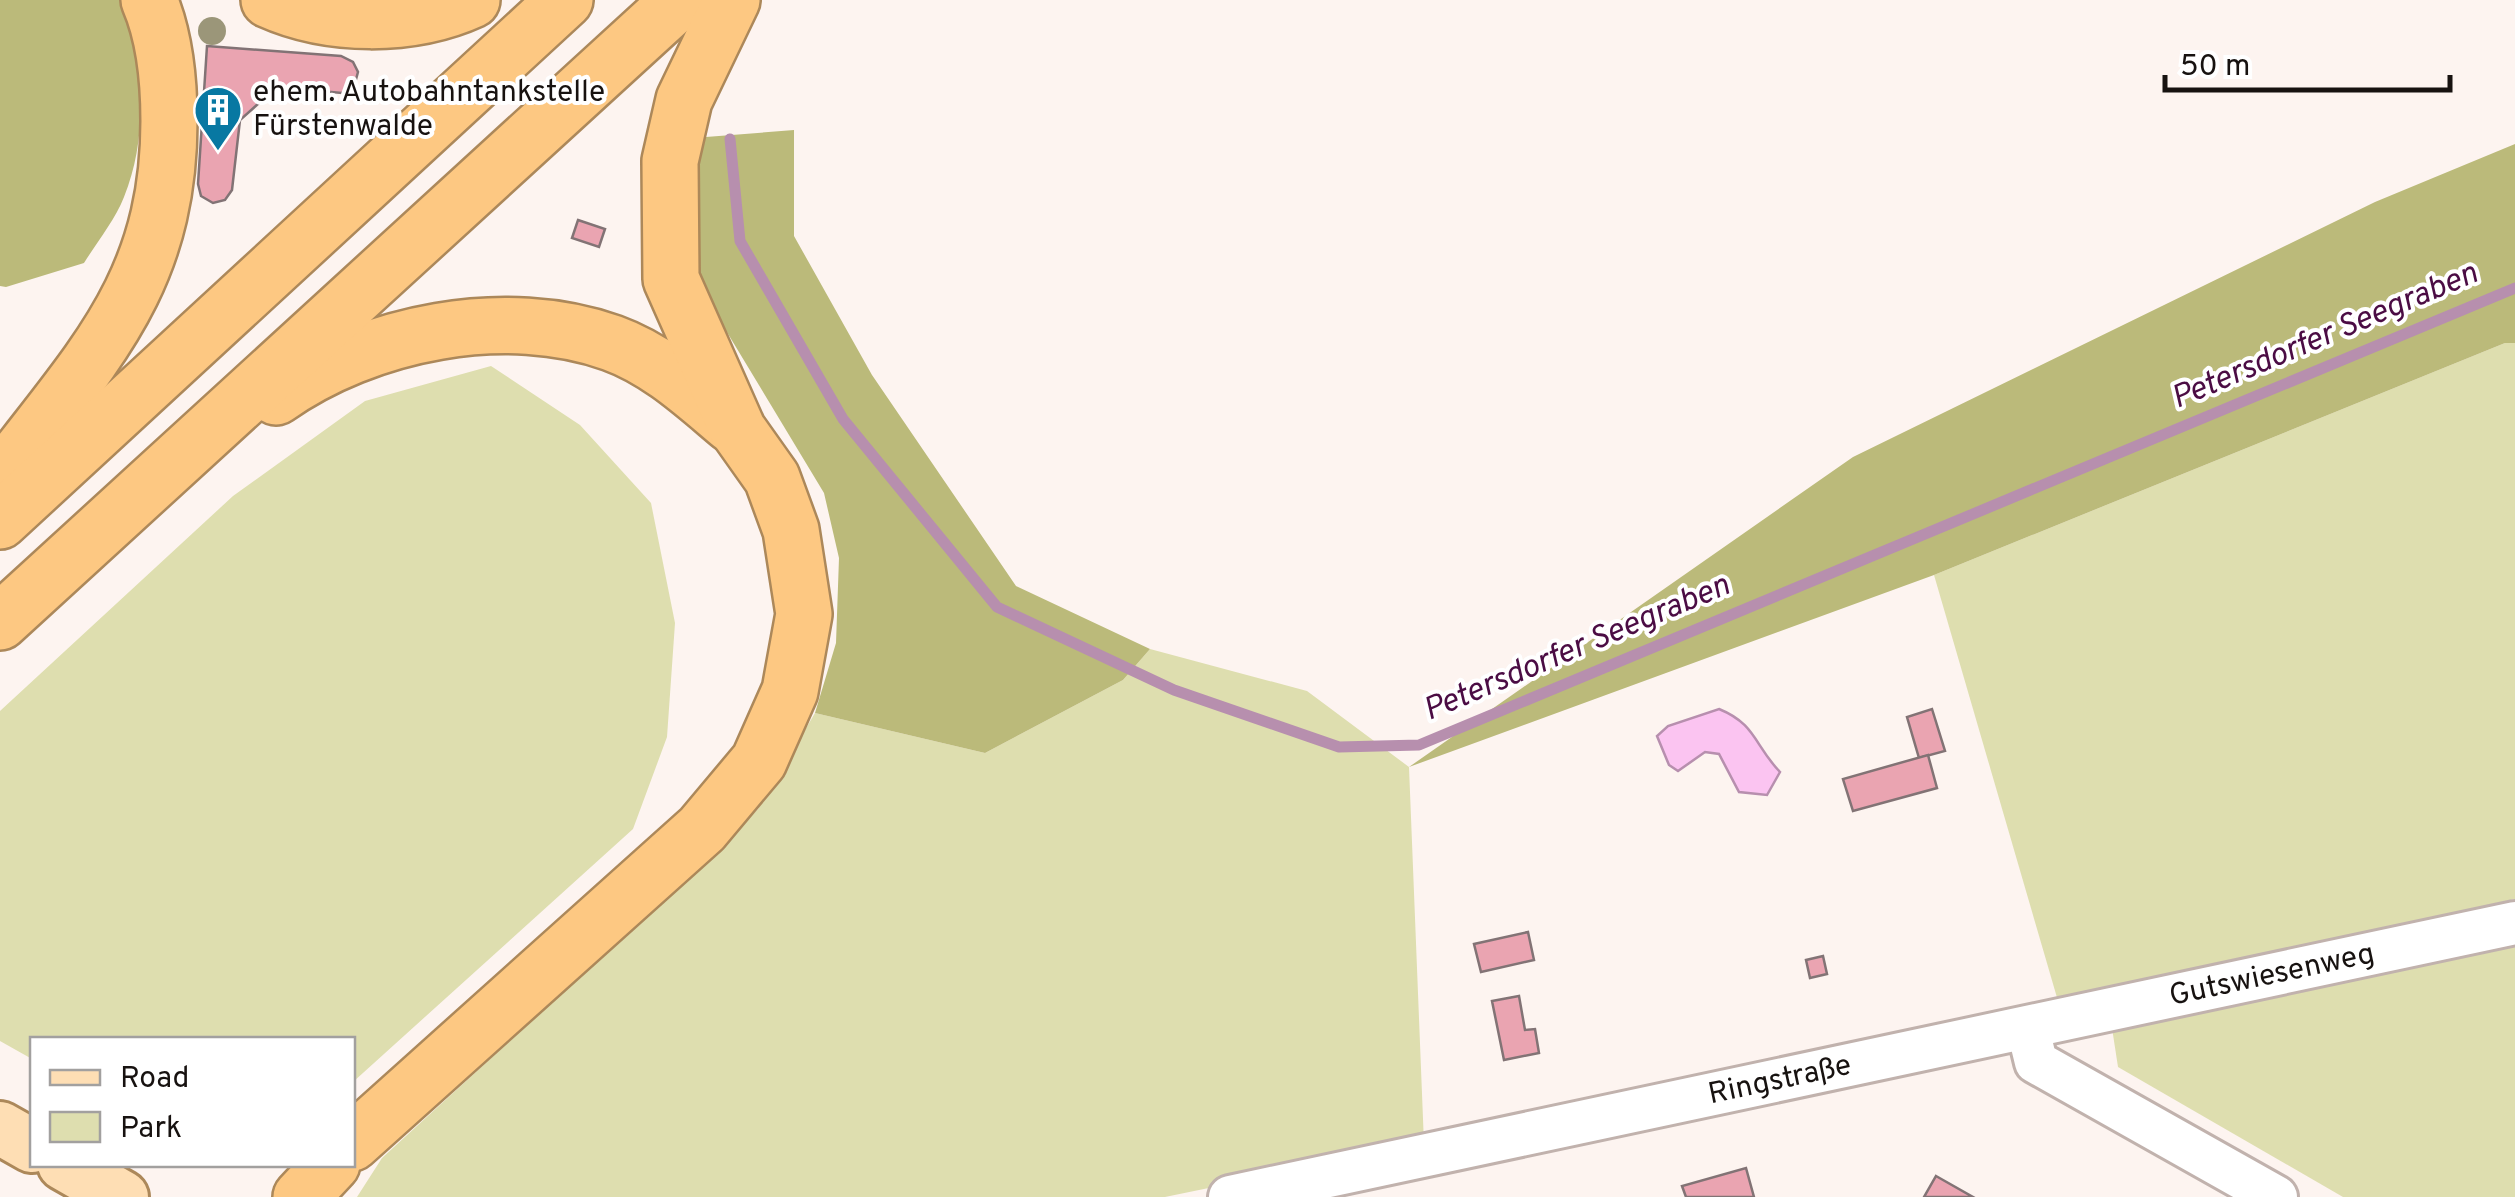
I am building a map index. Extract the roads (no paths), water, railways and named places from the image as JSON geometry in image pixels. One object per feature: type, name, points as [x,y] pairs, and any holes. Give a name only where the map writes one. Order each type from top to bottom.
[{"type":"highway","points":[[0,480],[60,407],[106,340],[147,262],[169,178],[169,90],[158,20],[149,0]]},
{"type":"highway","points":[[268,0],[302,15],[389,20],[472,0]]},
{"type":"highway","points":[[0,521],[565,0]]},
{"type":"highway","points":[[0,622],[680,0]]},
{"type":"highway","points":[[355,1141],[702,829],[760,761],[790,691],[804,614],[792,530],[772,478],[738,430],[671,280],[670,161],[684,100],[732,0]]},
{"type":"highway","points":[[164,475],[293,384],[379,348],[457,327],[532,324],[613,343],[668,372],[738,430]]},
{"type":"highway","points":[[301,1197],[329,1167]]},
{"type":"main road","points":[[0,1128],[30,1145]]},
{"type":"main road","points":[[69,1167],[122,1197]]},
{"type":"street","name":"Gutswiesenweg","points":[[2028,1029],[2515,923]]},
{"type":"street","name":"Ringstraße","points":[[1230,1197],[2028,1029]]},
{"type":"street","points":[[2028,1029],[2036,1062],[2276,1197]]},
{"type":"waterway","name":"Petersdorfer Seegraben","points":[[730,139],[740,241],[843,419],[997,607],[1174,690],[1339,747],[1419,745],[2515,288]]},
{"type":"place","name":"ehem. Autobahntankstelle Fürstenwalde","points":[[218,152]]}]
